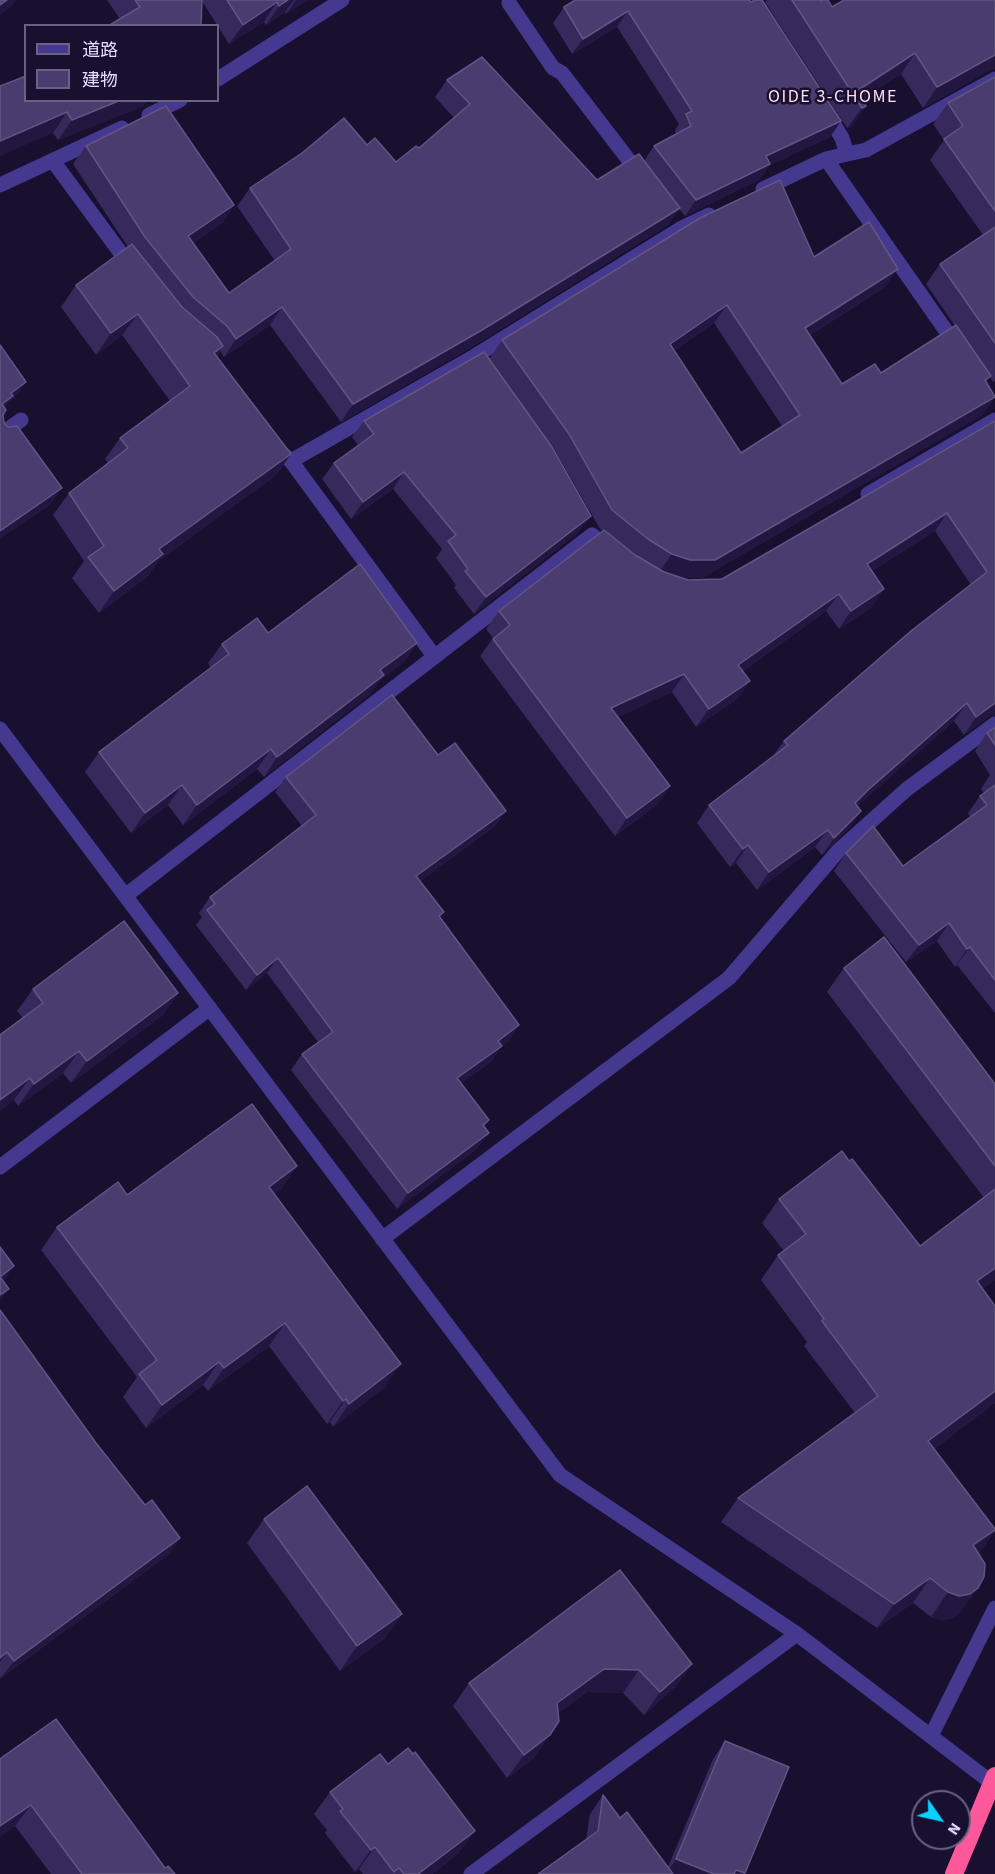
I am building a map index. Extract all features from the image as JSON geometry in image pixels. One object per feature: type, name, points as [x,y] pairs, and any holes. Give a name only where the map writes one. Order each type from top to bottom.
[{"type":"highway","points":[[954,1874],[993,1779]]},
{"type":"street","points":[[219,78],[342,0]]},
{"type":"street","points":[[509,1],[553,68],[562,73],[654,192]]},
{"type":"street","points":[[754,194],[826,159],[866,150],[995,79]]},
{"type":"street","points":[[816,98],[842,138],[847,154]]},
{"type":"street","points":[[0,185],[176,102]]},
{"type":"street","points":[[826,159],[968,363]]},
{"type":"street","points":[[53,161],[123,258],[143,281]]},
{"type":"street","points":[[291,461],[478,361],[678,223],[723,208]]},
{"type":"street","points":[[0,435],[21,420]]},
{"type":"street","points":[[852,504],[995,420]]},
{"type":"street","points":[[263,434],[270,444],[291,461],[435,657]]},
{"type":"street","points":[[125,896],[435,657],[589,530],[622,559]]},
{"type":"street","points":[[382,1239],[729,978],[839,850],[907,789],[995,724]]},
{"type":"street","points":[[0,729],[560,1475],[797,1634],[931,1736],[993,1779]]},
{"type":"street","points":[[0,1167],[210,1008]]},
{"type":"street","points":[[931,1736],[995,1608]]},
{"type":"street","points":[[471,1874],[797,1634]]},
{"type":"building","points":[[135,0],[202,0],[201,24],[111,24],[140,7]]},
{"type":"building","points":[[227,0],[288,0],[279,6],[277,2],[243,25]]},
{"type":"building","points":[[575,0],[749,0],[751,2],[762,0],[841,121],[766,156],[770,164],[696,200],[654,146],[691,126],[686,114],[692,111],[628,11],[583,39],[564,7]]},
{"type":"building","points":[[792,0],[828,0],[832,7],[844,0],[995,0],[995,55],[937,87],[915,53],[857,91],[866,106],[862,108]]},
{"type":"building","points":[[482,57],[597,180],[639,154],[680,208],[482,330],[353,404],[282,307],[236,339],[228,327],[193,297],[145,237],[86,146],[166,106],[234,205],[188,236],[229,293],[291,249],[250,188],[302,153],[344,118],[367,145],[375,138],[396,162],[416,146],[419,148],[470,104],[447,80]]},
{"type":"building","points":[[24,77],[24,102],[116,102],[72,120],[67,112],[0,141],[0,86]]},
{"type":"building","points":[[995,77],[995,211],[944,139],[963,126],[948,103]]},
{"type":"building","points":[[780,180],[814,257],[869,222],[898,269],[805,328],[842,384],[875,364],[881,373],[956,325],[991,376],[985,380],[995,397],[715,560],[690,560],[672,554],[648,539],[612,510],[569,434],[502,340],[700,218]],"holes":[[[727,305],[800,415],[741,453],[670,344]]]},
{"type":"building","points":[[995,227],[995,343],[940,264]]},
{"type":"building","points":[[132,244],[182,307],[217,337],[223,346],[214,353],[291,454],[159,549],[163,554],[114,591],[88,557],[104,546],[69,493],[128,448],[120,438],[190,386],[138,314],[111,333],[76,285]]},
{"type":"building","points":[[0,345],[26,382],[11,393],[13,396],[2,404],[6,410],[3,415],[4,423],[8,427],[17,426],[62,488],[0,531]]},
{"type":"building","points":[[484,352],[552,447],[591,516],[486,597],[465,571],[468,569],[448,541],[456,535],[404,472],[363,502],[334,463],[374,434],[364,421]]},
{"type":"building","points":[[995,421],[995,703],[976,717],[967,703],[855,803],[861,811],[834,838],[828,830],[769,872],[748,845],[743,849],[709,805],[788,745],[784,741],[911,631],[987,572],[947,513],[867,564],[884,589],[851,611],[839,594],[738,665],[750,681],[709,709],[684,674],[611,708],[670,786],[627,818],[493,639],[510,625],[499,611],[604,530],[635,555],[664,572],[688,580],[722,579]]},
{"type":"building","points":[[360,564],[417,643],[380,670],[384,675],[277,757],[271,749],[197,805],[182,785],[145,813],[99,752],[229,654],[222,644],[257,618],[268,633]]},
{"type":"building","points":[[392,695],[438,755],[455,743],[506,811],[416,876],[444,912],[439,916],[519,1025],[498,1041],[502,1046],[457,1078],[489,1120],[483,1125],[489,1133],[408,1193],[302,1054],[333,1032],[278,958],[257,975],[207,910],[215,904],[210,897],[316,815],[286,777]]},
{"type":"building","points":[[995,727],[995,745],[987,733]]},
{"type":"building","points":[[995,785],[995,980],[970,947],[967,949],[949,923],[919,945],[846,853],[873,826],[903,866],[987,805],[980,796]]},
{"type":"building","points":[[124,921],[178,993],[87,1061],[79,1051],[34,1084],[30,1078],[0,1100],[0,1035],[43,1003],[33,989]]},
{"type":"building","points":[[884,937],[995,1084],[995,1166],[844,968]]},
{"type":"building","points":[[252,1104],[297,1166],[269,1187],[401,1364],[349,1404],[346,1399],[343,1401],[285,1323],[224,1368],[219,1362],[162,1405],[139,1374],[157,1360],[57,1227],[118,1182],[127,1195]]},
{"type":"building","points":[[842,1151],[849,1161],[852,1159],[920,1246],[995,1189],[995,1268],[977,1281],[995,1306],[995,1391],[928,1441],[995,1529],[973,1545],[985,1564],[984,1577],[978,1588],[970,1594],[959,1596],[948,1592],[930,1578],[894,1604],[738,1498],[878,1396],[822,1321],[824,1319],[778,1255],[806,1234],[779,1199]]},
{"type":"building","points":[[0,1247],[14,1266],[0,1277]]},
{"type":"building","points":[[0,1277],[9,1289],[0,1295]]},
{"type":"building","points":[[0,1310],[96,1443],[145,1505],[152,1500],[180,1538],[14,1661],[7,1652],[0,1658]]},
{"type":"building","points":[[307,1486],[402,1614],[357,1646],[264,1519]]},
{"type":"building","points":[[620,1570],[692,1664],[660,1692],[639,1670],[604,1669],[557,1703],[559,1721],[550,1735],[524,1755],[469,1683]]},
{"type":"building","points":[[56,1719],[165,1868],[168,1866],[175,1874],[82,1874],[31,1805],[0,1826],[0,1759]]},
{"type":"building","points":[[725,1741],[789,1767],[745,1873],[736,1870],[734,1874],[714,1874],[676,1859]]},
{"type":"building","points":[[408,1748],[413,1754],[415,1752],[475,1831],[418,1874],[404,1874],[399,1868],[394,1872],[375,1847],[371,1850],[340,1811],[343,1809],[330,1792],[380,1754],[388,1764]]},
{"type":"building","points":[[603,1795],[620,1818],[627,1812],[673,1874],[538,1874],[598,1831]]},
{"type":"district","name":"OIDE 3-CHOME","points":[[833,98]]}]
